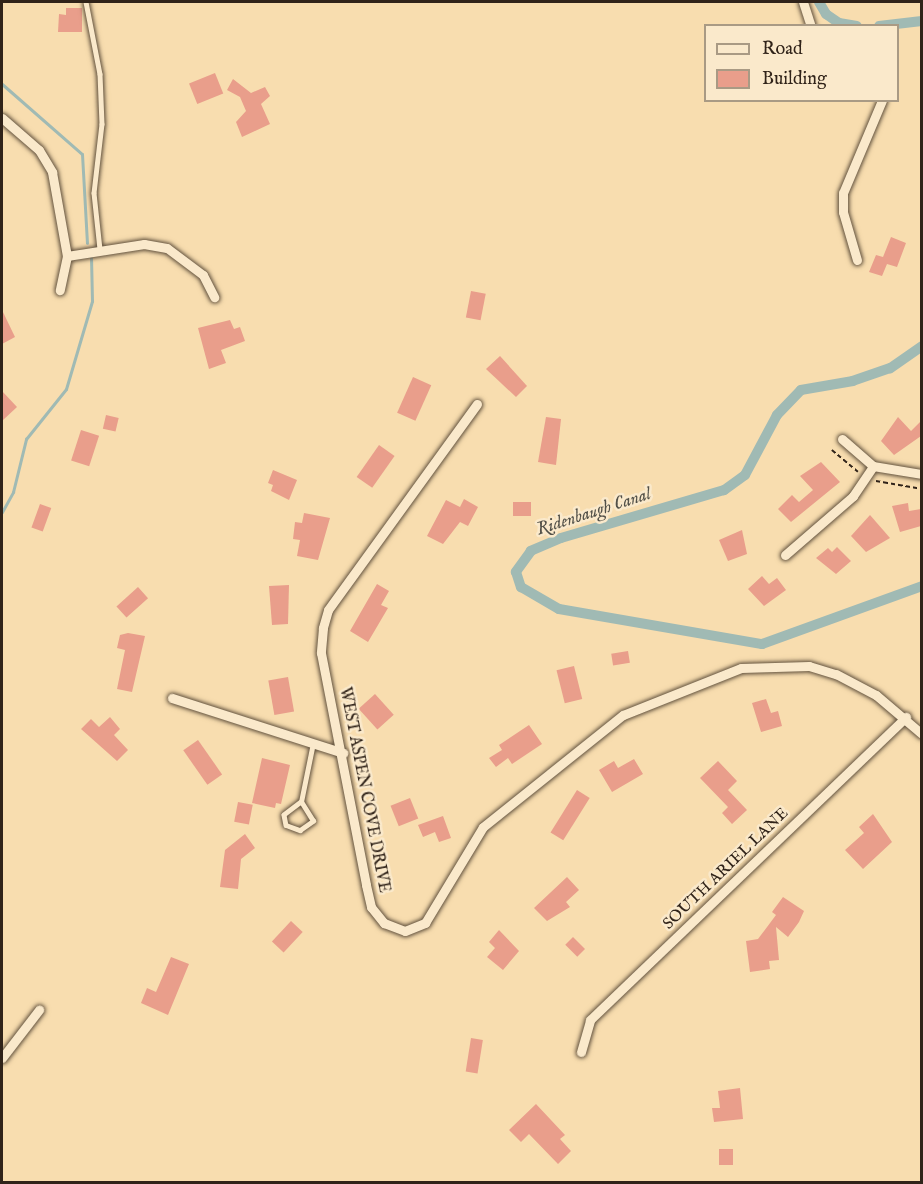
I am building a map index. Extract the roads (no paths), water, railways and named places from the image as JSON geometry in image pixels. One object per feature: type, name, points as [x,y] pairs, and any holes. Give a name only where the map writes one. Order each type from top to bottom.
[{"type":"street","points":[[803,2],[810,24]]},
{"type":"street","points":[[857,260],[843,212],[843,193],[881,102]]},
{"type":"street","points":[[2,118],[47,161],[67,256],[60,290]]},
{"type":"street","points":[[67,256],[100,249],[144,244],[167,248],[203,275],[214,297]]},
{"type":"street","name":"WEST ASPEN COVE DRIVE","points":[[477,404],[328,610],[321,653],[343,753],[371,907],[384,923],[405,931],[425,923],[483,827],[596,735],[649,703],[741,668],[809,666],[836,674],[906,717],[921,734]]},
{"type":"street","points":[[842,439],[873,466],[921,474]]},
{"type":"street","points":[[785,555],[853,496],[873,466]]},
{"type":"street","points":[[172,698],[343,753]]},
{"type":"street","name":"SOUTH ARIEL LANE","points":[[581,1052],[590,1020],[906,717]]},
{"type":"street","points":[[2,1058],[39,1010]]},
{"type":"lane","points":[[86,2],[100,74],[102,124],[94,193],[100,249]]},
{"type":"lane","points":[[301,802],[313,821],[300,830],[286,825],[284,815],[301,802],[313,744]]},
{"type":"waterway","name":"Ridenbaugh Canal","points":[[819,2],[826,14],[839,23],[845,24]]},
{"type":"waterway","name":"Ridenbaugh Canal","points":[[896,24],[922,21]]},
{"type":"waterway","points":[[2,84],[82,154],[87,243]]},
{"type":"waterway","points":[[2,512],[13,492],[26,439],[66,389],[92,301],[91,258]]},
{"type":"waterway","name":"Ridenbaugh Canal","points":[[922,346],[890,368],[853,381],[801,390],[777,415],[745,475],[724,490],[561,538],[531,551],[516,572],[521,587],[559,609],[762,644],[922,586]]}]
